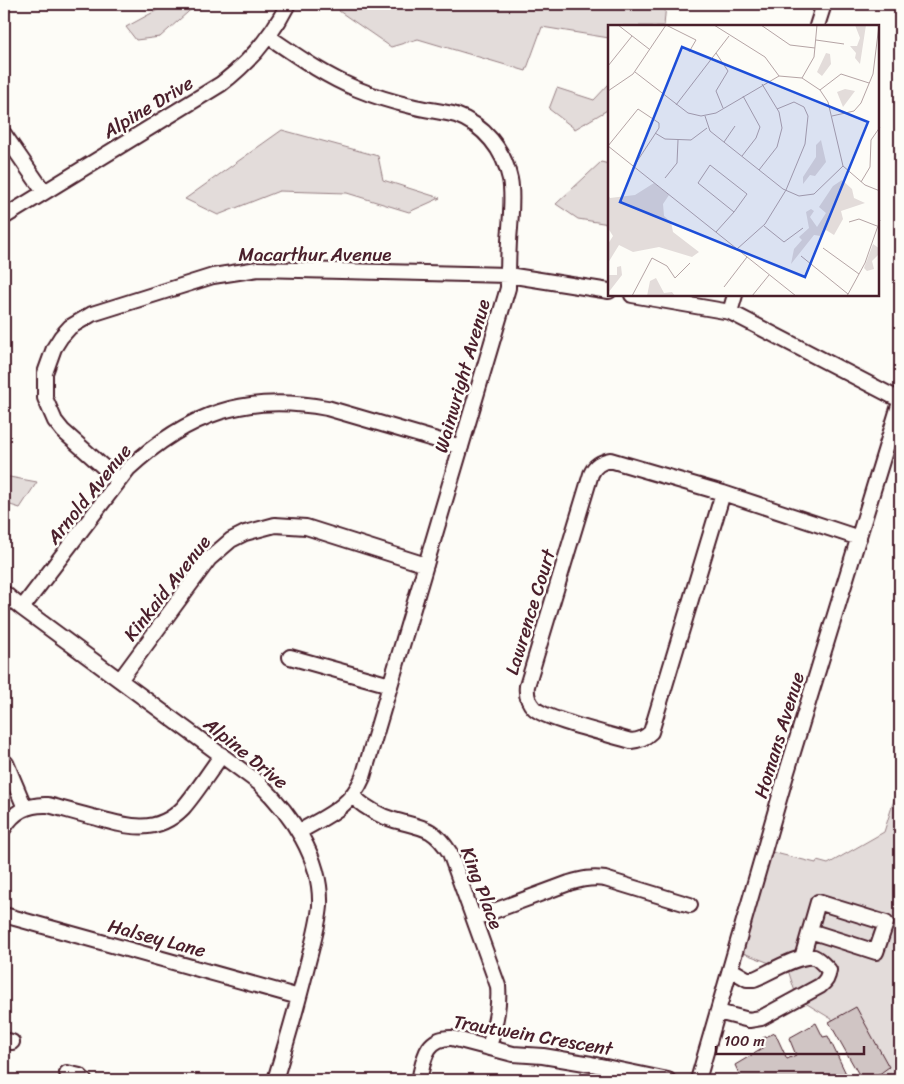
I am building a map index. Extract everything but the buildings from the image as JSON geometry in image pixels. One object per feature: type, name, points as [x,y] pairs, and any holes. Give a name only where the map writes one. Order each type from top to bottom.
[{"type":"street","name":"Alpine Drive","points":[[4,217],[222,84],[252,58],[269,37],[288,4]]},
{"type":"street","points":[[817,25],[824,4]]},
{"type":"street","name":"Wainwright Avenue","points":[[269,37],[331,77],[357,89],[383,99],[458,116],[482,131],[500,151],[506,164],[512,194],[508,288],[363,777],[353,797],[340,809],[299,832]]},
{"type":"street","points":[[4,134],[44,192]]},
{"type":"street","name":"Macarthur Avenue","points":[[118,480],[63,431],[52,416],[45,398],[45,373],[60,337],[70,326],[92,314],[212,276],[258,269],[508,275],[608,291]]},
{"type":"street","points":[[638,296],[730,312],[900,401]]},
{"type":"street","points":[[730,312],[736,296]]},
{"type":"street","name":"Homans Avenue","points":[[702,1079],[718,1012],[786,775],[900,401]]},
{"type":"street","name":"Arnold Avenue","points":[[22,608],[118,480],[146,453],[185,426],[222,411],[264,403],[285,403],[327,408],[461,446]]},
{"type":"street","name":"Lawrence Court","points":[[723,493],[651,732],[646,737],[631,741],[546,715],[533,708],[526,694],[527,686],[591,474],[597,464],[610,460],[723,493],[859,538]]},
{"type":"street","name":"Kinkaid Avenue","points":[[120,680],[210,559],[225,544],[245,533],[275,525],[306,527],[426,564]]},
{"type":"street","name":"Alpine Drive","points":[[4,593],[259,783],[275,798],[299,832],[315,872],[320,904],[318,920],[299,997],[276,1080]]},
{"type":"street","points":[[290,657],[390,685]]},
{"type":"street","points":[[4,828],[10,818],[25,808],[38,804],[48,805],[123,826],[140,827],[153,825],[174,815],[183,807],[222,755]]},
{"type":"street","points":[[6,763],[25,808]]},
{"type":"street","name":"King Place","points":[[353,797],[379,814],[427,829],[436,835],[450,853],[498,986],[498,1014],[489,1048]]},
{"type":"street","points":[[475,918],[569,883],[593,878],[605,879],[690,906]]},
{"type":"street","points":[[802,958],[818,902],[886,923],[876,952],[810,931]]},
{"type":"street","name":"Halsey Lane","points":[[4,915],[299,997]]},
{"type":"street","points":[[718,1012],[749,1020],[761,1018],[826,982],[828,970],[814,957],[802,958],[754,979],[747,979],[730,969]]},
{"type":"street","name":"Trautwein Crescent","points":[[419,1080],[427,1050],[438,1039],[452,1038],[513,1054],[543,1056],[611,1067],[668,1080]]},
{"type":"street","points":[[67,1073],[80,1076],[84,1080]]},
{"type":"shaded area","points":[[160,4],[197,4],[160,37],[136,40],[126,27],[161,8]]},
{"type":"shaded area","points":[[343,4],[666,4],[664,25],[608,25],[608,38],[542,27],[526,71],[418,39],[391,47],[339,11]]},
{"type":"shaded area","points":[[608,85],[608,110],[575,129],[549,109],[557,88],[594,100]]},
{"type":"shaded area","points":[[282,130],[378,156],[383,180],[440,198],[409,212],[347,193],[279,191],[218,215],[185,199]]},
{"type":"shaded area","points":[[601,162],[608,164],[608,224],[578,219],[556,204]]},
{"type":"shaded area","points":[[4,476],[37,482],[20,508],[4,503]]},
{"type":"shaded area","points":[[899,784],[900,1080],[869,1080],[840,1024],[797,998],[788,970],[738,951],[767,851],[816,863],[817,861],[828,864],[884,832]]}]
